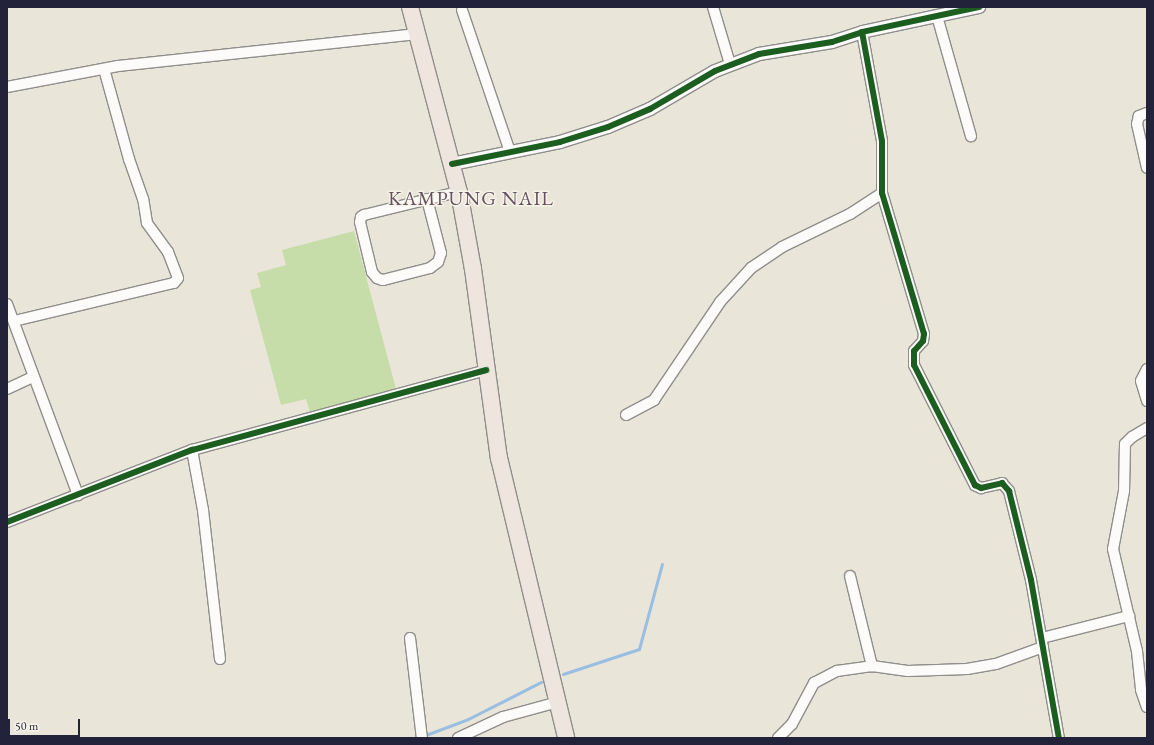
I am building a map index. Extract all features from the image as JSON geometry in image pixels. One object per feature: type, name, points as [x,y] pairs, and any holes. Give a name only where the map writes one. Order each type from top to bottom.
[{"type":"main road","points":[[410,7],[459,192],[473,269],[486,370],[505,484],[566,738]]},
{"type":"street","points":[[713,7],[730,64]]},
{"type":"street","points":[[452,164],[560,142],[632,118],[730,64],[759,54],[832,42],[862,32],[979,7]]},
{"type":"street","points":[[462,10],[510,152]]},
{"type":"street","points":[[937,16],[971,136]]},
{"type":"street","points":[[862,32],[882,141],[882,193],[924,338],[913,355],[917,373],[975,485],[981,488],[1002,483],[1008,487],[1032,580],[1059,738]]},
{"type":"street","points":[[7,87],[104,69],[417,34]]},
{"type":"street","points":[[12,327],[174,283],[178,278],[168,252],[148,226],[143,198],[129,159],[104,69]]},
{"type":"street","points":[[1147,113],[1139,116],[1137,124],[1147,168]]},
{"type":"street","points":[[427,199],[441,253],[438,262],[430,268],[384,280],[377,278],[372,272],[360,222],[361,217],[427,199],[459,192]]},
{"type":"street","points":[[626,415],[654,400],[720,302],[751,268],[782,247],[850,214],[882,193]]},
{"type":"street","points":[[7,304],[12,327],[27,360],[78,495]]},
{"type":"street","points":[[1147,369],[1141,381],[1147,401]]},
{"type":"street","points":[[7,522],[192,450],[486,370]]},
{"type":"street","points":[[7,388],[32,375]]},
{"type":"street","points":[[1147,428],[1125,444],[1124,491],[1113,548],[1139,661],[1141,690],[1147,707]]},
{"type":"street","points":[[192,450],[203,510],[220,659]]},
{"type":"street","points":[[850,576],[872,666]]},
{"type":"street","points":[[778,738],[792,724],[818,680],[837,671],[872,666],[908,671],[967,670],[996,664],[1043,643],[1129,616]]},
{"type":"street","points":[[410,638],[421,735]]},
{"type":"street","points":[[458,738],[503,717],[558,702]]},
{"type":"green space","points":[[354,231],[396,389],[310,412],[306,399],[281,405],[250,290],[261,287],[257,273],[286,265],[282,250]]},
{"type":"waterway","points":[[563,674],[639,649],[662,564]]},
{"type":"waterway","points":[[423,736],[468,719],[541,682]]},
{"type":"cycle path","points":[[452,164],[560,142],[608,127],[650,109],[715,71],[759,54],[832,42],[862,32],[979,7]]},
{"type":"cycle path","points":[[862,32],[882,141],[882,193],[924,334],[923,341],[914,351],[914,365],[975,485],[981,488],[1002,483],[1009,491],[1031,580],[1059,738]]},
{"type":"cycle path","points":[[7,522],[192,450],[486,370]]},
{"type":"district","name":"KAMPUNG NAIL","points":[[471,198]]}]
